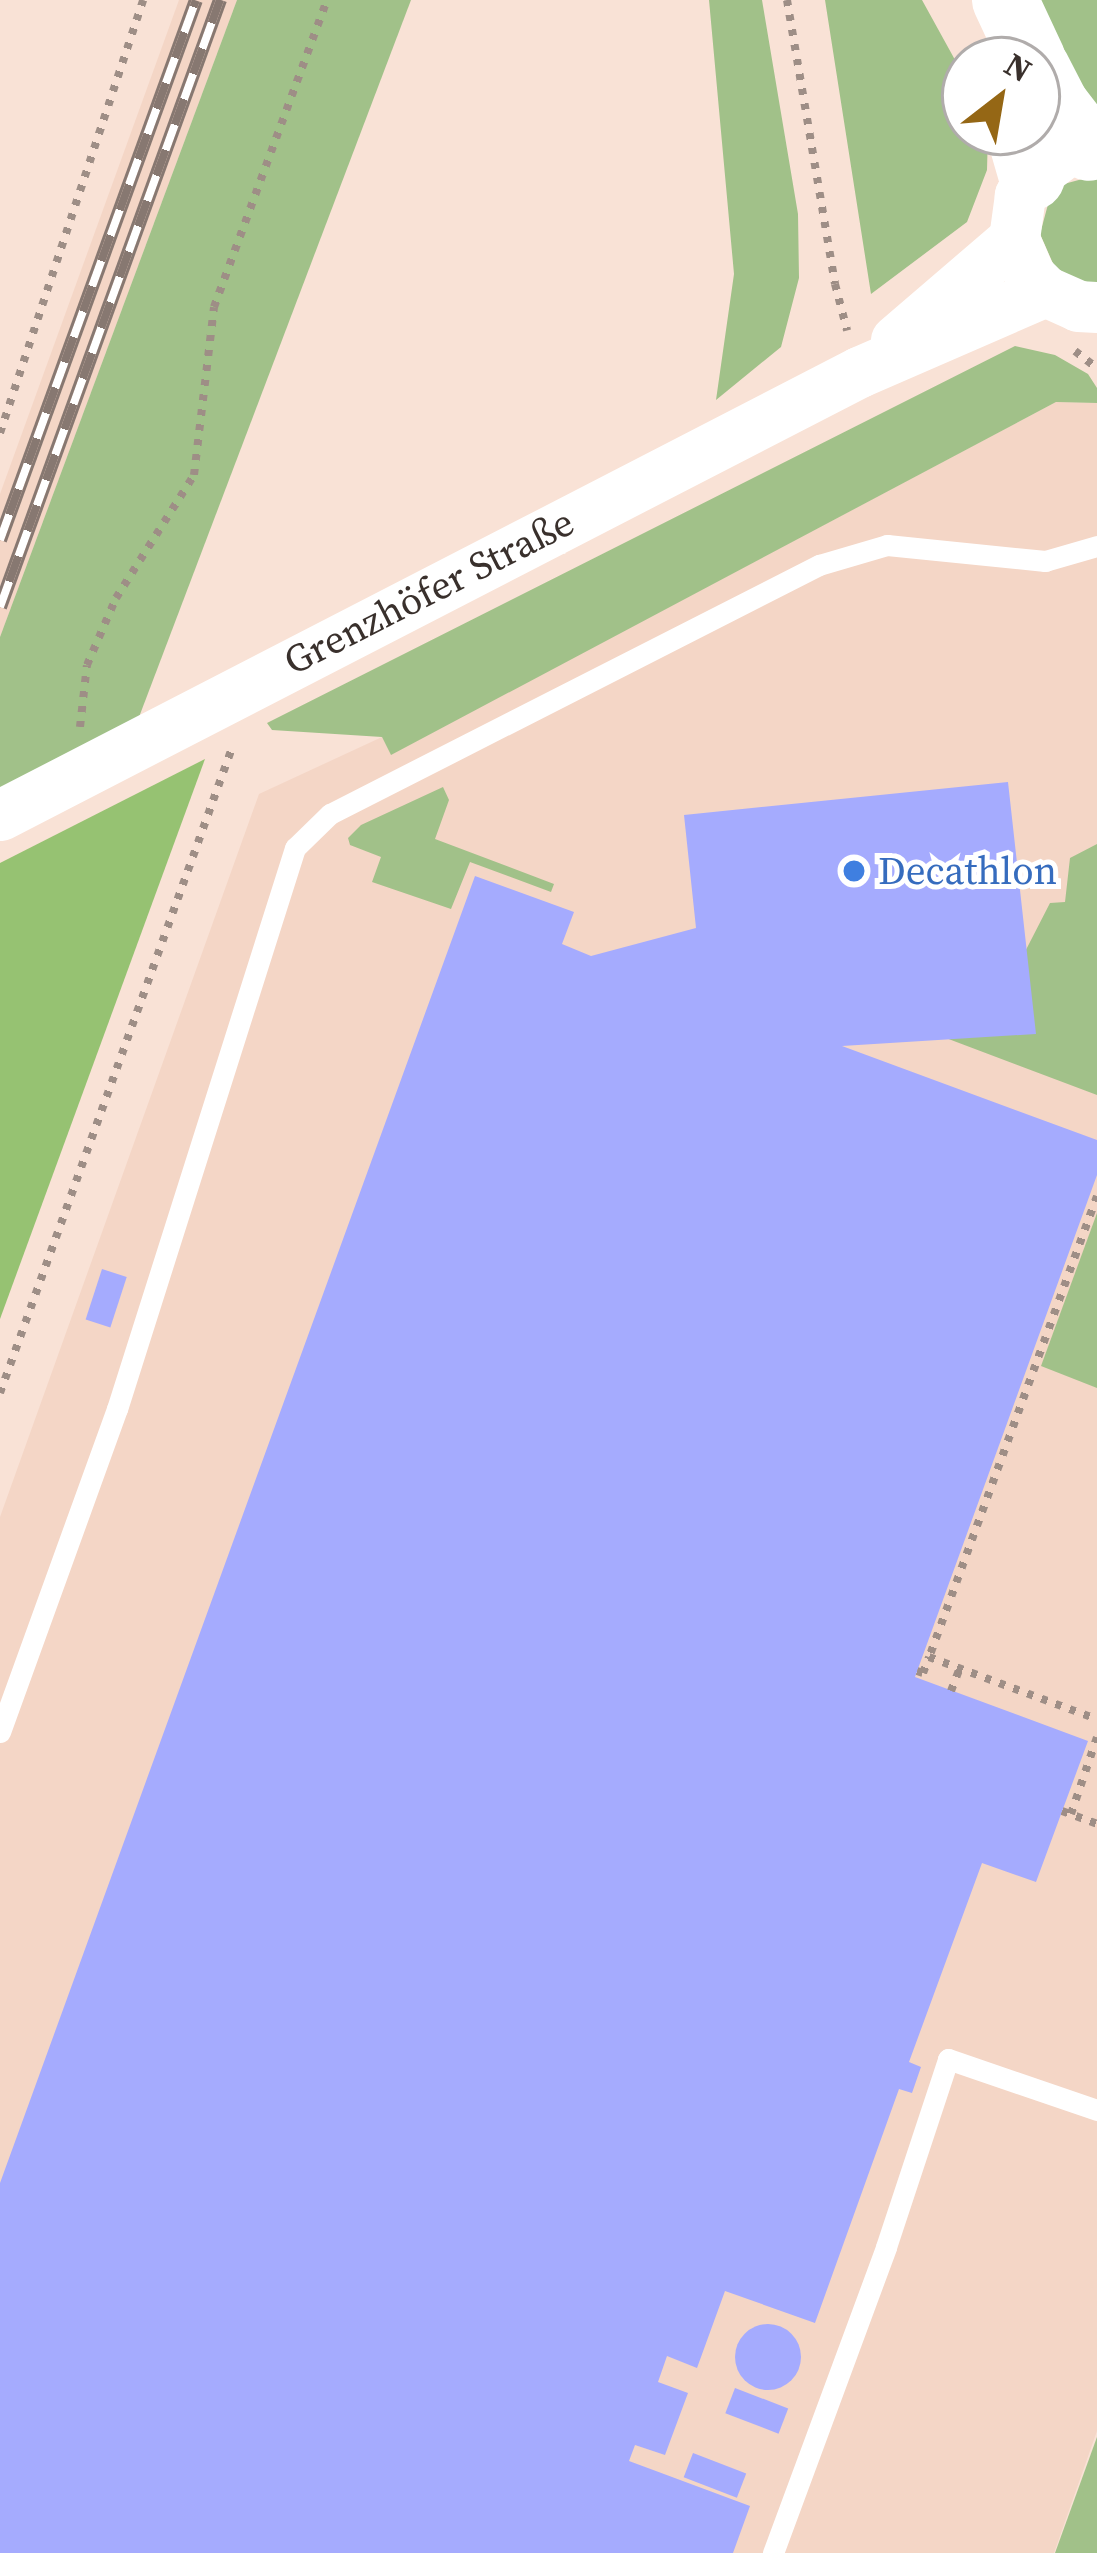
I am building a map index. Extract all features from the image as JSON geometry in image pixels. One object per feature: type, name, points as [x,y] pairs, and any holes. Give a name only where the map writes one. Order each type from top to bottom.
[{"type":"highway","points":[[961,0],[977,36]]},
{"type":"highway","points":[[1005,0],[1022,36]]},
{"type":"highway","points":[[1061,112],[1093,148]]},
{"type":"street","points":[[1031,156],[1048,162],[1093,148]]},
{"type":"street","points":[[1025,156],[1014,239],[1030,276],[1045,291],[1078,306],[1097,307]]},
{"type":"street","name":"Grenzhöfer Straße","points":[[859,372],[1014,239]]},
{"type":"street","name":"Grenzhöfer Straße","points":[[0,815],[859,372],[1045,291]]},
{"type":"lane","points":[[0,1732],[118,1409],[295,848],[330,814],[363,796],[819,565],[887,545],[1045,561],[1097,546]]},
{"type":"lane","points":[[772,2553],[886,2247],[948,2059],[1097,2110]]},
{"type":"path","points":[[0,433],[143,0]]},
{"type":"path","points":[[80,773],[80,705],[87,665],[116,598],[194,475],[214,307],[327,0]]},
{"type":"path","points":[[788,0],[835,284],[859,372]]},
{"type":"path","points":[[0,1393],[241,723],[234,692]]},
{"type":"path","points":[[917,1670],[923,1673],[1097,1196]]},
{"type":"path","points":[[929,1657],[1097,1719]]},
{"type":"path","points":[[951,1691],[960,1668]]},
{"type":"path","points":[[1097,1737],[1066,1813],[1097,1824]]},
{"type":"shaded area","points":[[179,0],[237,0],[0,637],[0,494]]},
{"type":"shaded area","points":[[1056,402],[1097,403],[1097,2431],[1054,2553],[0,2553],[0,1517],[259,794],[382,737],[391,754]]},
{"type":"green space","points":[[237,0],[411,0],[136,725],[0,797],[0,637]]},
{"type":"green space","points":[[709,0],[762,0],[798,214],[799,278],[781,347],[716,400],[734,274]]},
{"type":"green space","points":[[825,0],[922,0],[942,36],[941,156],[987,156],[987,170],[967,222],[871,294]]},
{"type":"green space","points":[[1029,0],[1097,0],[1097,117],[1061,55],[1061,36],[1050,36]]},
{"type":"green space","points":[[1097,175],[1097,284],[1086,284],[1055,268],[1040,234],[1050,197],[1064,184]]},
{"type":"green space","points":[[1015,346],[1055,355],[1088,374],[1097,388],[1097,403],[1056,402],[391,755],[382,737],[272,730],[267,723]]},
{"type":"green space","points":[[205,759],[0,1319],[0,863]]},
{"type":"green space","points":[[443,787],[449,800],[435,839],[554,884],[551,892],[470,862],[451,909],[372,882],[381,857],[350,845],[348,838],[361,825]]},
{"type":"green space","points":[[1097,844],[1097,1095],[930,1032],[1010,981],[1050,903],[1065,902],[1070,858]]},
{"type":"green space","points":[[1097,1213],[1097,1388],[1041,1366]]},
{"type":"green space","points":[[1097,2437],[1097,2553],[1055,2553]]},
{"type":"building","points":[[1008,782],[1036,1034],[842,1046],[1097,1140],[1097,1175],[915,1677],[1088,1741],[1036,1882],[982,1863],[909,2062],[921,2067],[912,2093],[899,2089],[815,2323],[725,2291],[697,2368],[667,2356],[658,2382],[688,2393],[665,2455],[635,2445],[629,2461],[750,2506],[733,2553],[0,2553],[0,2183],[475,876],[574,912],[562,944],[591,956],[696,928],[684,815]]},
{"type":"building","points":[[102,1269],[127,1277],[110,1327],[86,1319]]},
{"type":"building","points":[[768,2324],[792,2333],[801,2357],[792,2381],[768,2390],[744,2381],[735,2357],[744,2333]]},
{"type":"building","points":[[735,2388],[788,2408],[779,2434],[725,2413]]},
{"type":"building","points":[[693,2453],[746,2473],[737,2498],[684,2477]]},
{"type":"railway","points":[[0,540],[196,0]]},
{"type":"railway","points":[[0,607],[220,0]]},
{"type":"place","name":"Decathlon","points":[[854,871]]}]
